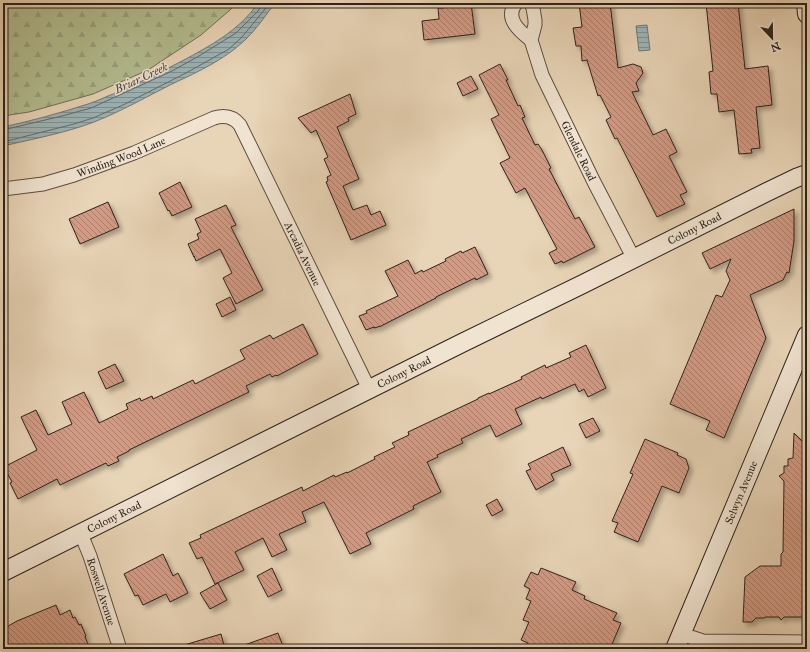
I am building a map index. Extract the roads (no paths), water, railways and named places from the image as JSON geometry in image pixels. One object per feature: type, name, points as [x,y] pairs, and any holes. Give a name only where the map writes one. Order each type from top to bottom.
[{"type":"street","points":[[516,3],[512,11],[513,21],[519,31],[531,40]]},
{"type":"street","name":"Glendale Road","points":[[530,3],[534,12],[535,26],[531,40],[542,75],[634,258]]},
{"type":"street","points":[[806,3],[807,14]]},
{"type":"street","name":"Winding Wood Lane","points":[[3,189],[43,184],[74,175],[134,153],[218,117],[228,116],[235,120]]},
{"type":"street","name":"Arcadia Avenue","points":[[235,120],[240,125],[369,390]]},
{"type":"street","name":"Colony Road","points":[[3,572],[465,341],[767,192],[807,174]]},
{"type":"street","name":"Selwyn Avenue","points":[[678,641],[807,334]]},
{"type":"street","name":"Roswell Avenue","points":[[80,534],[90,556],[120,649]]},
{"type":"street","points":[[678,641],[807,642]]},
{"type":"water","points":[[258,3],[275,3],[256,28],[237,48],[211,65],[94,122],[60,133],[3,146],[3,127],[46,117],[88,104],[148,78],[214,43],[251,13]]},
{"type":"water","points":[[647,25],[650,50],[639,51],[636,26]]},
{"type":"water label","name":"Briar Creek","points":[[141,78]]}]
